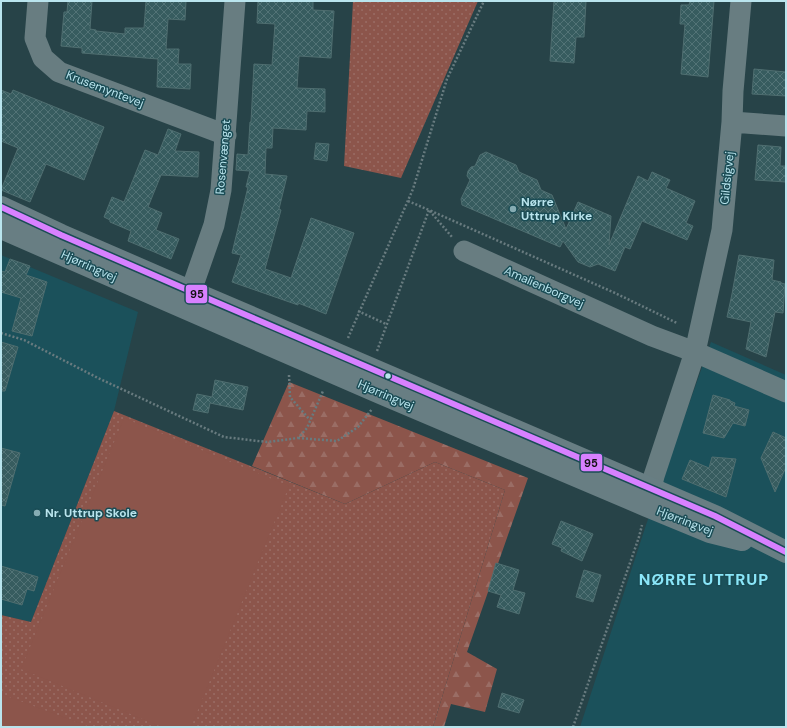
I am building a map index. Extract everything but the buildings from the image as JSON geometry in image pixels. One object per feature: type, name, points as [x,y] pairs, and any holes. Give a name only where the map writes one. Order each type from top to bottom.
[{"type":"main road","name":"Hjørringvej","points":[[1,207],[61,235],[187,300],[380,393],[649,497],[715,516],[781,550]]},
{"type":"main road","name":"Hjørringvej","points":[[1,228],[187,300],[371,368],[649,497]]},
{"type":"street","name":"Krusemyntevej","points":[[38,1],[35,38],[43,58],[59,72],[226,135]]},
{"type":"street","name":"Rosenvænget","points":[[187,300],[214,225],[221,190],[235,1]]},
{"type":"street","name":"Gildsigvej","points":[[695,352],[722,230],[741,1]]},
{"type":"street","points":[[732,122],[786,126]]},
{"type":"street","name":"Amalienborgvej","points":[[464,251],[652,336],[695,352],[786,392]]},
{"type":"street","points":[[649,497],[654,476],[695,352]]},
{"type":"path","points":[[347,339],[413,189],[447,79],[484,1]]},
{"type":"path","points":[[408,201],[429,210],[464,251]]},
{"type":"path","points":[[358,312],[386,324],[371,368]]},
{"type":"path","points":[[1,333],[24,340],[98,378],[224,437],[267,442],[298,438],[337,441],[358,426],[371,410],[380,393]]},
{"type":"path","points":[[289,374],[290,397],[310,420]]},
{"type":"path","points":[[298,438],[307,428],[323,391]]},
{"type":"path","points":[[573,727],[640,537],[649,497]]},
{"type":"shaded area","name":"Nr. Uttrup Skole","points":[[1,255],[138,312],[114,411],[31,622],[1,615]]},
{"type":"shaded area","points":[[711,342],[786,375],[786,727],[580,727],[646,525]]},
{"type":"green space","points":[[353,1],[478,1],[401,178],[344,166]]},
{"type":"green space","points":[[289,382],[528,478],[467,652],[497,669],[485,712],[451,704],[444,727],[433,727],[505,490],[435,462],[345,504],[252,466]]},
{"type":"green space","points":[[114,411],[345,504],[435,462],[505,490],[433,727],[1,727],[1,615],[31,622]]},
{"type":"green space","points":[[124,418],[289,486],[191,727],[162,727],[21,669]]},
{"type":"green space","points":[[1,694],[90,727],[1,727]]},
{"type":"transit line","name":"95","points":[[1,207],[61,235],[190,291],[715,516],[786,552]]},
{"type":"place","name":"Nørre Uttrup Kirke","points":[[513,209]]},
{"type":"place","name":"Nr. Uttrup Skole","points":[[37,513]]},
{"type":"district","name":"NØRRE UTTRUP","points":[[704,579]]}]
